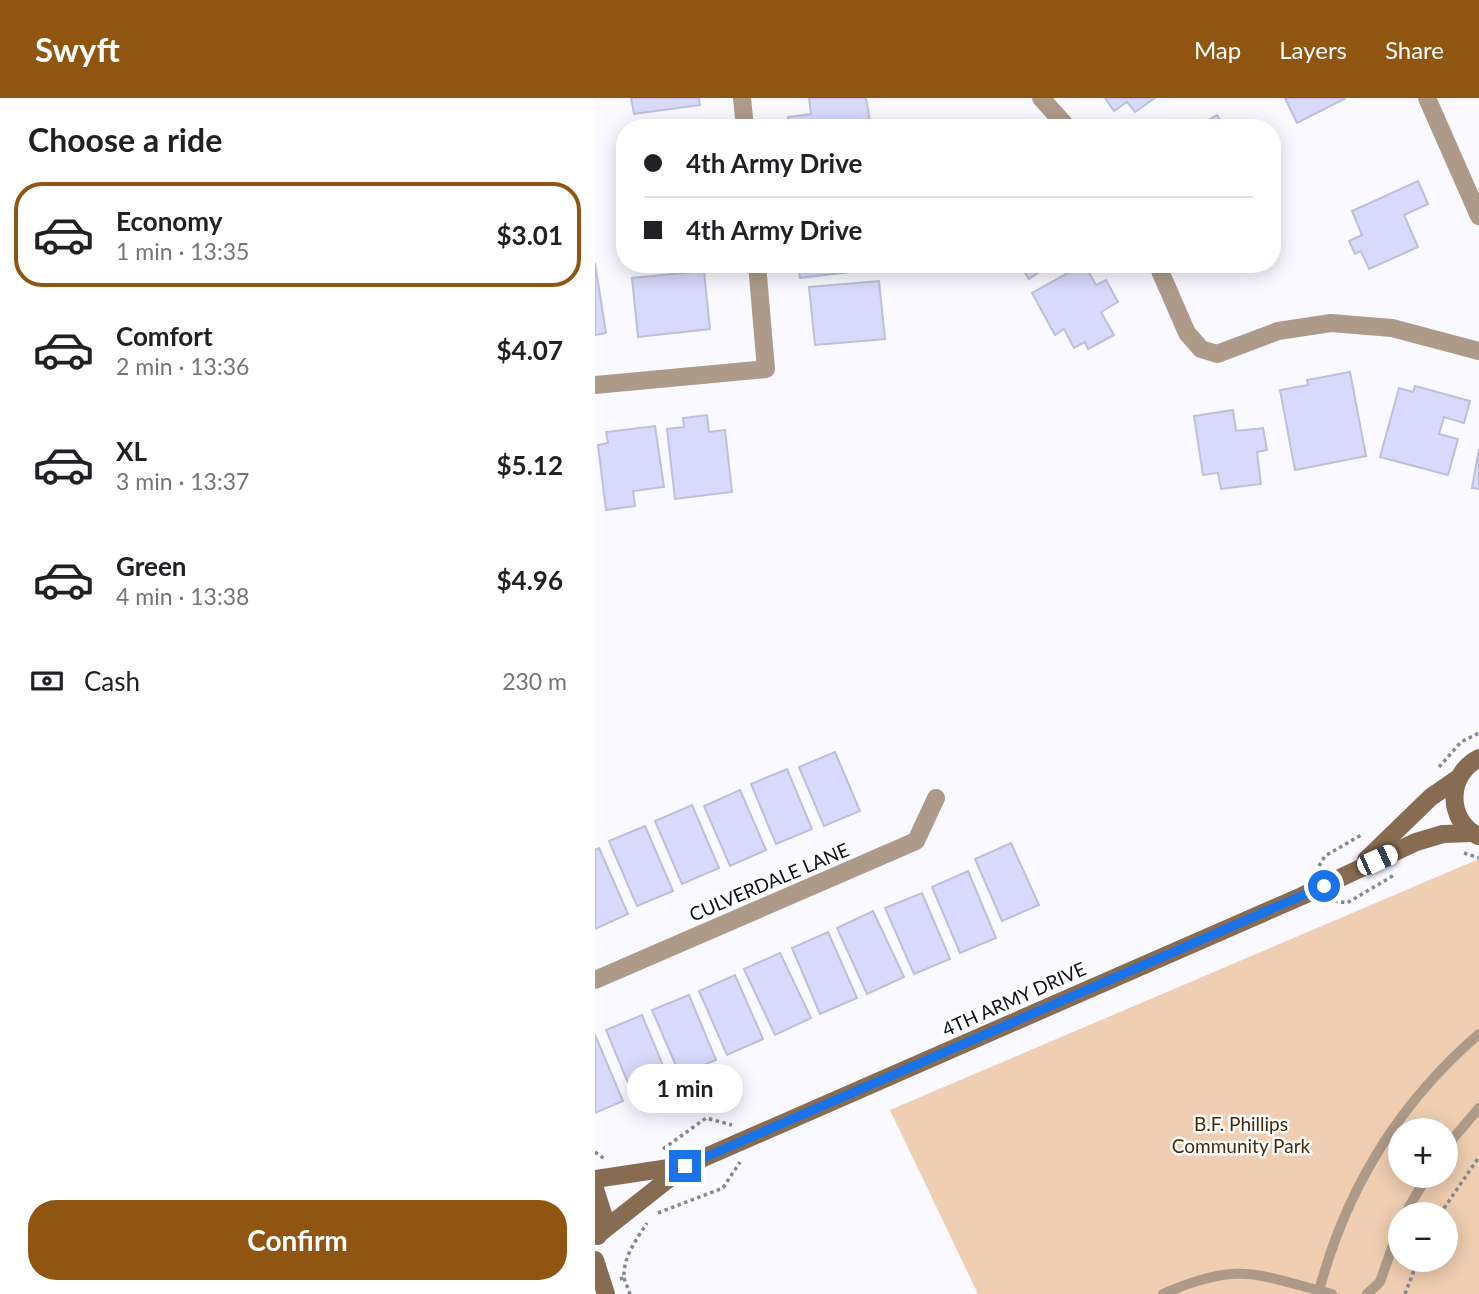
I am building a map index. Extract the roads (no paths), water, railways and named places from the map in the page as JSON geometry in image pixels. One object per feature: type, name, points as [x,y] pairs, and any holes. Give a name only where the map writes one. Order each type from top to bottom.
[{"type":"street","points":[[742,98],[744,119]]},
{"type":"street","points":[[1041,98],[1060,119]]},
{"type":"street","points":[[1427,98],[1479,216]]},
{"type":"street","points":[[595,385],[767,369],[758,273]]},
{"type":"street","points":[[1161,273],[1187,333],[1202,349],[1217,354],[1291,328],[1351,323],[1405,330],[1479,351]]},
{"type":"street","name":"4TH ARMY DRIVE","points":[[1358,868],[1431,797],[1457,779],[1465,768],[1479,758]]},
{"type":"street","name":"4TH ARMY DRIVE","points":[[1457,779],[1454,791],[1457,815],[1476,835]]},
{"type":"street","name":"CULVERDALE LANE","points":[[595,980],[916,841],[936,798]]},
{"type":"street","name":"4TH ARMY DRIVE","points":[[597,1237],[685,1166],[1426,839],[1443,834],[1476,835]]},
{"type":"street","name":"4TH ARMY DRIVE","points":[[595,1179],[685,1166]]},
{"type":"street","points":[[595,1189],[603,1214],[597,1237]]},
{"type":"street","points":[[595,1260],[604,1290]]},
{"type":"lane","points":[[1319,1291],[1350,1200],[1387,1136],[1431,1079],[1479,1034]]},
{"type":"lane","points":[[1458,1133],[1479,1108]]},
{"type":"lane","points":[[1367,1294],[1380,1282],[1388,1259]]},
{"type":"lane","points":[[1163,1294],[1204,1276],[1233,1272],[1332,1294]]},
{"type":"park label","name":"B.F. Phillips Community Park","points":[[1241,1135]]}]
